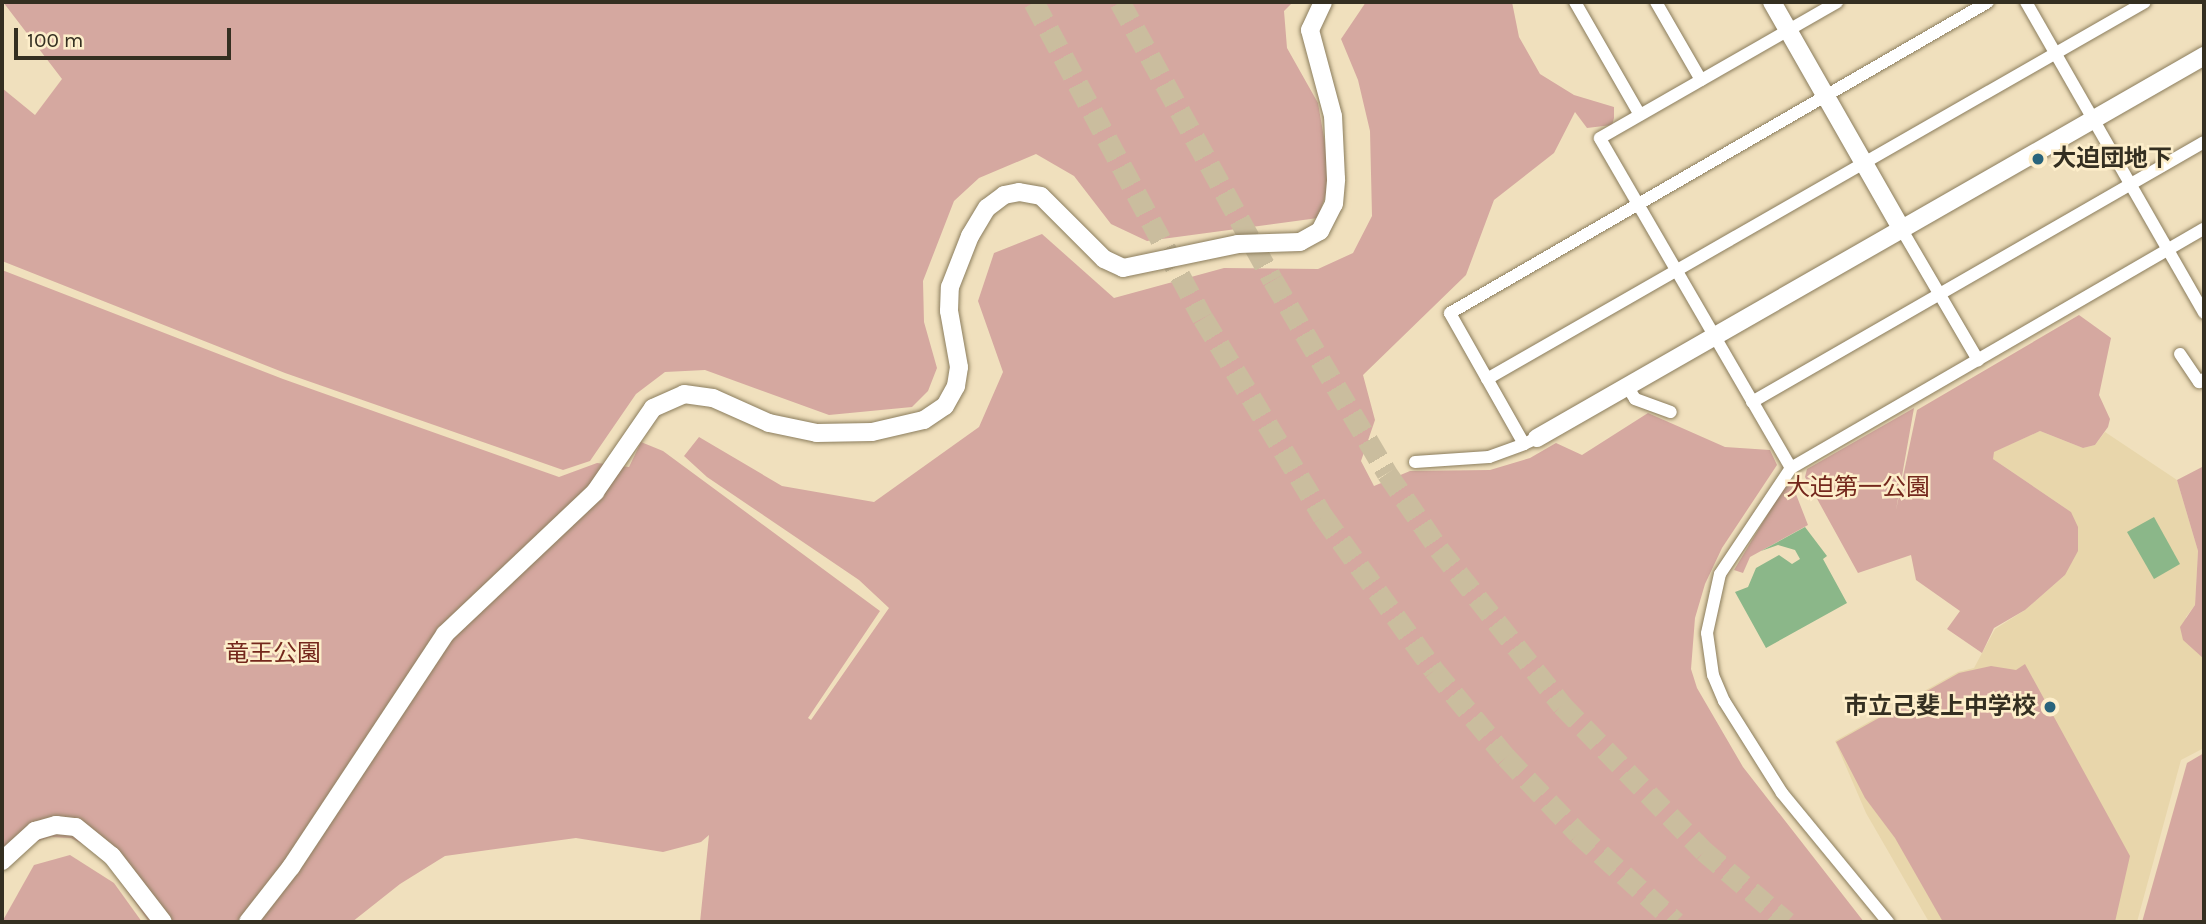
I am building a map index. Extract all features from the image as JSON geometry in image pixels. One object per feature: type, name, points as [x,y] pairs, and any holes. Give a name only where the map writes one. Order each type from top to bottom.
[{"type":"street","points":[[248,922],[291,867],[445,634],[595,492],[653,408],[684,394],[713,398],[769,423],[817,433],[872,432],[924,420],[945,406],[957,386],[959,367],[949,311],[950,287],[970,236],[987,208],[1004,195],[1019,192],[1041,196],[1104,259],[1123,268],[1238,244],[1300,242],[1320,231],[1334,204],[1336,179],[1333,116],[1310,30],[1324,2]]},
{"type":"street","points":[[1575,2],[1640,115]]},
{"type":"street","points":[[1656,2],[1701,80]]},
{"type":"street","points":[[1772,2],[1978,360]]},
{"type":"street","points":[[1790,468],[1600,138],[1838,2]]},
{"type":"street","points":[[1530,441],[1487,379],[1450,313],[1988,2]]},
{"type":"street","points":[[2026,2],[2204,313]]},
{"type":"street","points":[[1487,379],[2145,2]]},
{"type":"street","points":[[1415,462],[1489,457],[1530,441],[2204,56]]},
{"type":"street","points":[[1752,402],[2204,142]]},
{"type":"street","points":[[1888,922],[1782,793],[1732,715],[1710,665],[1707,623],[1715,586],[1728,558],[1790,468],[2204,229]]},
{"type":"street","points":[[2180,354],[2199,382],[2204,379]]},
{"type":"street","points":[[1628,386],[1635,399],[1671,412]]},
{"type":"street","points":[[2,861],[35,831],[56,825],[76,827],[112,856],[163,922]]},
{"type":"shaded area","name":"市立己斐上中学校","points":[[2040,431],[2083,448],[2095,445],[2105,432],[2177,480],[2198,551],[2195,605],[2186,617],[2184,640],[2204,659],[2204,748],[2181,760],[2137,922],[1929,922],[1866,813],[1835,741],[1958,672],[1974,668],[1995,629],[2025,610],[2065,575],[2071,512],[1993,459],[1993,452]]},
{"type":"shaded area","points":[[2154,517],[2180,564],[2154,579],[2127,532]]},
{"type":"shaded area","points":[[1805,527],[1827,556],[1823,559],[1847,603],[1766,648],[1735,592],[1748,587],[1756,568],[1779,555],[1792,564],[1800,559],[1795,550],[1778,545],[1761,551]]},
{"type":"green space","points":[[3,2],[1293,2],[1284,11],[1287,48],[1318,103],[1331,179],[1318,218],[1147,241],[1111,224],[1074,176],[1036,154],[979,178],[954,201],[923,281],[924,322],[937,368],[928,391],[912,407],[829,415],[705,370],[665,372],[636,394],[590,461],[563,470],[285,373],[2,261],[2,88],[35,115],[62,79]]},
{"type":"green space","name":"竜王公園","points":[[1366,2],[1512,2],[1519,37],[1540,74],[1574,95],[1614,107],[1612,125],[1587,128],[1575,112],[1554,153],[1494,200],[1466,275],[1363,375],[1375,420],[1361,461],[1374,486],[1410,471],[1490,470],[1530,458],[1556,443],[1582,455],[1648,413],[1725,447],[1770,450],[1777,465],[1722,548],[1705,584],[1695,618],[1691,669],[1697,688],[1743,767],[1864,922],[700,922],[709,835],[701,842],[663,852],[576,838],[445,856],[400,884],[352,922],[149,922],[101,854],[71,838],[51,837],[29,844],[2,871],[2,270],[283,379],[559,477],[597,463],[629,467],[641,442],[663,451],[880,611],[808,718],[811,720],[889,608],[859,580],[707,477],[684,456],[699,437],[782,486],[874,502],[979,427],[1003,372],[978,301],[994,253],[1042,234],[1114,298],[1224,268],[1318,269],[1353,253],[1372,216],[1370,131],[1358,80],[1341,39]]},
{"type":"green space","name":"大迫第一公園","points":[[2079,315],[2111,338],[2099,395],[2110,419],[2108,427],[2095,445],[2083,448],[2040,431],[1994,452],[1993,459],[2071,512],[2078,527],[2078,551],[2065,575],[2025,610],[1994,628],[1982,653],[1947,629],[1960,611],[1916,580],[1911,555],[1858,573],[1805,477],[1807,469],[1914,408],[1896,510],[1917,410]]},
{"type":"green space","points":[[2204,466],[2204,659],[2183,640],[2180,627],[2195,605],[2198,551],[2177,480]]},
{"type":"green space","points":[[1792,484],[1808,525],[1750,557],[1743,573],[1734,570],[1784,487]]},
{"type":"green space","points":[[2025,664],[2130,856],[2115,922],[1943,922],[1895,838],[1865,798],[1836,742],[1959,673],[1991,666],[2016,670]]},
{"type":"green space","points":[[2204,753],[2204,922],[2142,922],[2187,763]]},
{"type":"green space","points":[[70,855],[114,883],[142,922],[2,922],[34,865]]},
{"type":"tunnel","points":[[1034,2],[1203,318],[1323,516],[1434,670],[1506,757],[1578,833],[1676,922]]},
{"type":"tunnel","points":[[1120,2],[1273,280],[1387,473],[1439,549],[1562,705],[1704,851],[1787,922]]},
{"type":"place","name":"大迫団地下","points":[[2038,159]]},
{"type":"place","name":"市立己斐上中学校","points":[[2050,707]]}]
